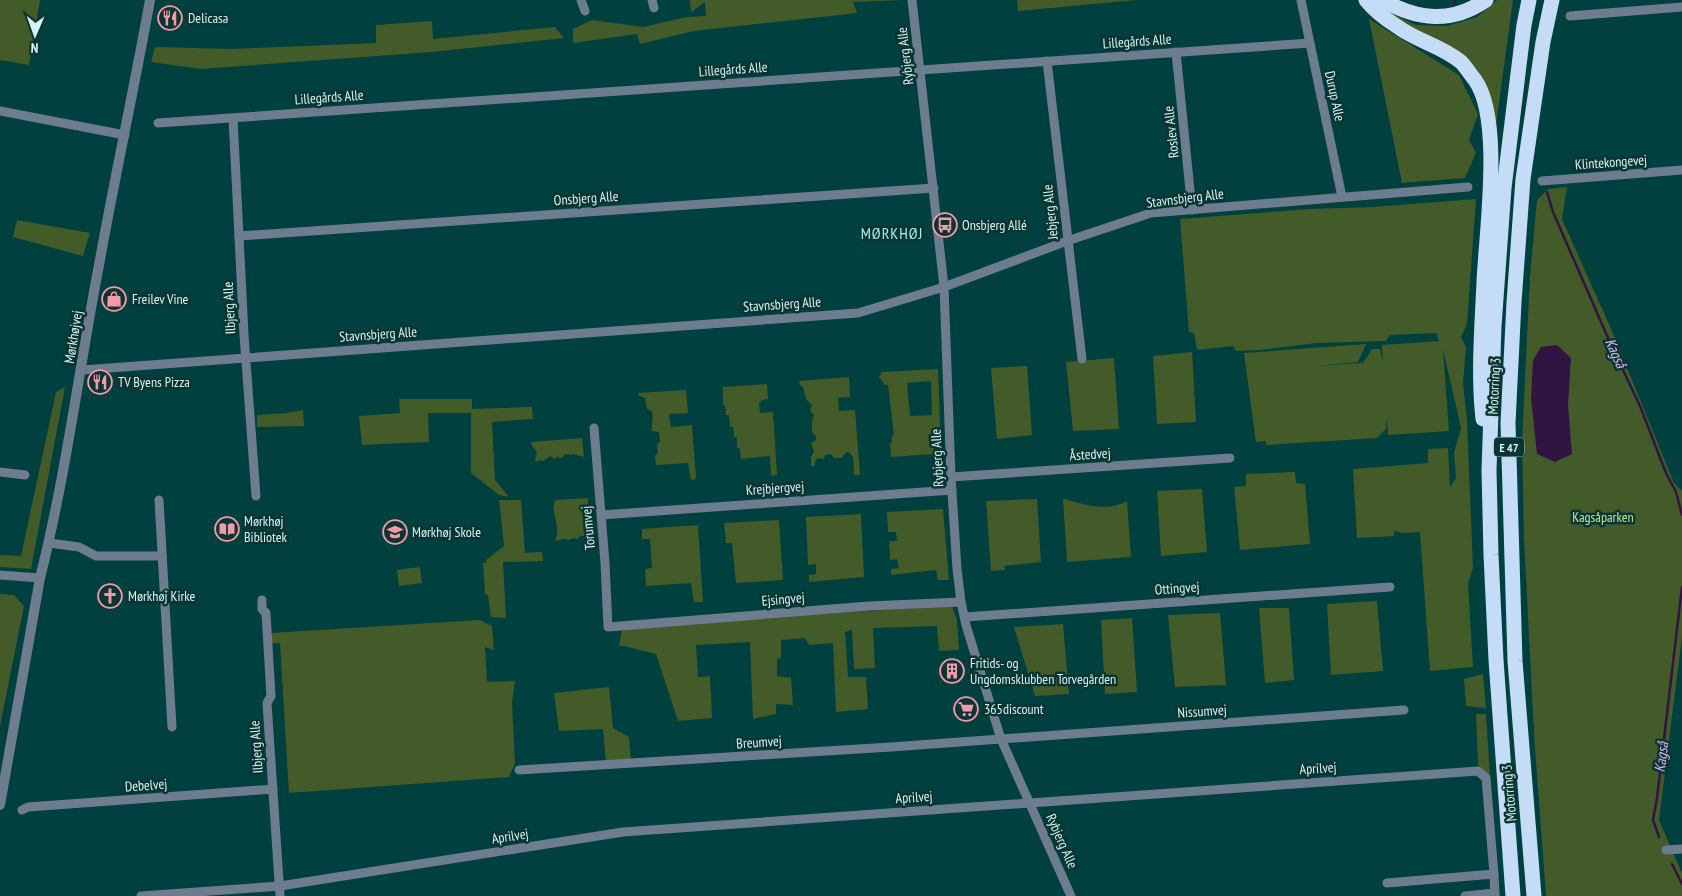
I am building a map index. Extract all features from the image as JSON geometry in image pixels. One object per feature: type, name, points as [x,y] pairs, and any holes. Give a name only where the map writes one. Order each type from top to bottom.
[{"type":"highway","points":[[1366,0],[1398,28],[1446,51],[1462,63],[1477,83],[1485,102],[1489,123],[1490,175],[1484,282],[1481,398],[1489,470]]},
{"type":"highway","points":[[1382,0],[1400,10],[1421,16],[1445,17],[1465,12],[1486,0]]},
{"type":"highway","name":"Motorring 3","points":[[1513,896],[1490,555],[1489,470],[1494,326],[1504,188],[1524,26],[1529,0]]},
{"type":"highway","name":"Motorring 3","points":[[1534,896],[1515,660],[1508,423],[1523,179],[1542,42],[1552,0]]},
{"type":"street","name":"Mørkhøjvej","points":[[0,805],[40,578],[49,543],[82,370],[99,265],[150,0]]},
{"type":"street","points":[[581,0],[585,11]]},
{"type":"street","name":"Rybjerg Alle","points":[[912,0],[944,287],[951,477],[961,602],[1002,739],[1071,896]]},
{"type":"street","name":"Durup Alle","points":[[1301,0],[1342,197]]},
{"type":"street","points":[[1570,16],[1682,7]]},
{"type":"street","name":"Lillegårds Alle","points":[[158,123],[1310,43]]},
{"type":"street","name":"Roslev Alle","points":[[1176,52],[1192,210]]},
{"type":"street","name":"Jebjerg Alle","points":[[1048,62],[1082,359]]},
{"type":"street","points":[[0,111],[125,135]]},
{"type":"street","name":"Ilbjerg Alle","points":[[232,118],[256,496]]},
{"type":"street","name":"Klintekongevej","points":[[1542,181],[1682,170]]},
{"type":"street","name":"Stavnsbjerg Alle","points":[[82,370],[858,313],[944,287],[1067,241],[1151,214],[1468,187]]},
{"type":"street","name":"Onsbjerg Alle","points":[[239,236],[934,188]]},
{"type":"street","name":"Torumvej","points":[[594,428],[608,627]]},
{"type":"street","name":"Åstedvej","points":[[951,477],[1230,458]]},
{"type":"street","points":[[0,472],[25,475]]},
{"type":"street","name":"Krejbjergvej","points":[[600,515],[952,490]]},
{"type":"street","points":[[158,500],[172,727]]},
{"type":"street","points":[[49,543],[79,547],[96,556],[162,556]]},
{"type":"street","points":[[0,576],[40,578]]},
{"type":"street","name":"Ottingvej","points":[[965,617],[1390,588]]},
{"type":"street","name":"Ilbjerg Alle","points":[[262,600],[262,609],[266,613],[268,640],[271,696],[267,703],[280,891]]},
{"type":"street","name":"Ejsingvej","points":[[608,627],[869,606],[961,602]]},
{"type":"street","name":"Nissumvej","points":[[1002,739],[1404,710]]},
{"type":"street","name":"Breumvej","points":[[518,770],[1002,739]]},
{"type":"street","name":"Aprilvej","points":[[141,896],[280,891],[623,832],[1478,771],[1486,778],[1495,895]]},
{"type":"street","name":"Debelvej","points":[[22,810],[28,807],[273,789]]},
{"type":"street","points":[[1666,850],[1682,849]]},
{"type":"street","points":[[1387,883],[1494,874]]},
{"type":"street","points":[[1465,896],[1495,895]]},
{"type":"green space","points":[[0,0],[40,0],[29,65],[0,60]]},
{"type":"green space","points":[[690,0],[904,0],[853,2],[857,13],[694,31],[640,44],[637,34],[573,43],[573,29],[592,20],[643,27],[687,17],[706,16],[705,2],[691,12]]},
{"type":"green space","points":[[1017,0],[1137,0],[1018,11]]},
{"type":"green space","points":[[1497,0],[1513,0],[1496,125],[1472,69],[1377,7],[1416,25],[1447,26],[1477,17]]},
{"type":"green space","points":[[1369,19],[1459,75],[1478,114],[1469,140],[1476,153],[1465,178],[1402,183]]},
{"type":"green space","points":[[432,21],[433,39],[555,27],[564,38],[432,52],[201,69],[151,62],[155,47],[232,49],[376,43],[376,25]]},
{"type":"green space","name":"Kagsåparken","points":[[1567,187],[1562,219],[1612,331],[1674,483],[1682,491],[1682,637],[1659,820],[1682,873],[1682,896],[1546,896],[1534,734],[1524,539],[1522,441],[1530,276],[1537,200],[1548,189]]},
{"type":"green space","points":[[1476,199],[1467,324],[1461,337],[1466,347],[1463,383],[1467,420],[1473,568],[1468,584],[1473,667],[1430,671],[1420,532],[1404,533],[1394,531],[1394,536],[1357,538],[1353,469],[1428,463],[1428,449],[1448,448],[1450,487],[1456,478],[1454,453],[1461,428],[1443,349],[1449,431],[1388,435],[1387,418],[1386,429],[1377,438],[1266,445],[1266,441],[1256,442],[1244,353],[1366,344],[1358,362],[1317,366],[1363,363],[1372,349],[1380,349],[1383,362],[1382,345],[1439,341],[1436,333],[1390,335],[1386,341],[1316,343],[1260,350],[1236,351],[1233,346],[1197,350],[1194,333],[1189,332],[1180,219]]},
{"type":"green space","points":[[17,220],[90,233],[83,256],[13,237]]},
{"type":"green space","points":[[1192,352],[1196,422],[1157,424],[1153,356]]},
{"type":"green space","points":[[1114,358],[1119,429],[1073,431],[1066,362]]},
{"type":"green space","points":[[1027,366],[1032,435],[997,439],[991,368]]},
{"type":"green space","points":[[938,369],[942,482],[936,483],[933,454],[891,457],[890,443],[892,443],[892,436],[894,435],[888,385],[885,385],[879,377],[882,372]],"holes":[[[931,381],[932,415],[910,416],[907,383]]]},
{"type":"green space","points":[[849,377],[850,397],[838,398],[839,411],[855,410],[860,475],[854,475],[853,457],[849,452],[846,452],[842,458],[834,458],[831,454],[825,455],[824,459],[818,458],[815,461],[815,466],[811,466],[811,457],[814,452],[811,443],[816,440],[812,432],[814,415],[810,411],[812,405],[806,399],[803,387],[799,381]]},
{"type":"green space","points":[[767,384],[768,399],[762,400],[759,403],[760,413],[773,412],[777,475],[771,476],[770,456],[741,459],[740,449],[737,448],[737,437],[734,437],[733,427],[730,427],[729,415],[726,415],[725,405],[723,405],[723,387]]},
{"type":"green space","points":[[65,387],[31,569],[0,567],[0,555],[21,556],[56,392]]},
{"type":"green space","points":[[686,390],[688,413],[669,414],[671,427],[692,425],[696,479],[691,480],[688,463],[656,465],[655,456],[658,453],[657,445],[660,441],[659,432],[652,431],[652,411],[647,409],[645,398],[639,396],[638,393]]},
{"type":"green space","points":[[399,399],[472,399],[472,409],[532,407],[533,419],[492,422],[495,480],[509,497],[499,495],[471,473],[471,413],[428,413],[429,442],[362,445],[359,416],[400,413]]},
{"type":"green space","points":[[303,410],[304,426],[257,427],[257,415]]},
{"type":"green space","points":[[582,438],[584,457],[565,454],[562,458],[557,457],[555,459],[550,456],[543,461],[536,462],[537,453],[531,442]]},
{"type":"green space","points":[[1295,472],[1296,483],[1305,484],[1310,544],[1240,550],[1234,487],[1246,486],[1246,474]]},
{"type":"green space","points":[[1202,489],[1207,552],[1161,556],[1157,491]]},
{"type":"green space","points":[[588,498],[590,536],[555,541],[557,530],[554,510],[555,500]]},
{"type":"green space","points":[[1063,498],[1087,505],[1103,507],[1127,501],[1131,557],[1067,562]]},
{"type":"green space","points":[[1037,499],[1041,562],[1004,566],[1005,570],[991,571],[986,501]]},
{"type":"green space","points":[[499,500],[521,500],[525,553],[542,552],[543,561],[503,562],[506,618],[491,617],[488,595],[485,594],[483,563],[486,563],[486,560],[504,546]]},
{"type":"green space","points":[[943,509],[949,580],[938,580],[936,570],[891,575],[891,569],[899,568],[897,559],[890,560],[889,541],[897,541],[896,532],[888,532],[887,512]]},
{"type":"green space","points":[[861,514],[864,577],[809,582],[809,575],[816,574],[816,564],[808,565],[806,517]]},
{"type":"green space","points":[[779,520],[783,580],[736,583],[732,543],[726,543],[724,523]]},
{"type":"green space","points":[[698,525],[703,602],[694,602],[691,583],[646,586],[645,569],[652,568],[650,539],[642,539],[642,529]]},
{"type":"green space","points":[[420,567],[422,583],[399,586],[397,570]]},
{"type":"green space","points":[[0,594],[14,595],[24,606],[0,726]]},
{"type":"green space","points":[[1377,601],[1383,671],[1331,675],[1327,604]]},
{"type":"green space","points":[[952,606],[957,620],[959,650],[939,651],[937,626],[873,628],[875,668],[854,669],[852,630],[845,632],[848,677],[866,677],[868,709],[836,712],[833,643],[809,645],[805,638],[781,640],[781,658],[777,659],[777,676],[791,678],[793,705],[776,704],[776,714],[753,719],[750,642],[696,645],[698,677],[710,676],[712,718],[678,721],[656,654],[619,646],[622,629],[749,618]]},
{"type":"green space","points":[[1259,608],[1289,608],[1294,680],[1265,683]]},
{"type":"green space","points":[[1220,613],[1226,685],[1175,687],[1168,615]]},
{"type":"green space","points":[[1132,618],[1137,692],[1105,694],[1101,620]]},
{"type":"green space","points":[[480,620],[492,626],[494,650],[485,647],[487,682],[515,681],[512,703],[515,763],[509,777],[289,793],[280,643],[272,643],[271,633]]},
{"type":"green space","points":[[1063,624],[1069,694],[1035,696],[1014,627]]},
{"type":"green space","points":[[1483,674],[1486,708],[1466,706],[1464,679]]},
{"type":"green space","points":[[609,687],[613,728],[629,737],[631,762],[606,763],[603,729],[559,731],[554,693]]},
{"type":"green space","points":[[1476,714],[1486,714],[1490,778],[1478,765]]},
{"type":"shaded area","points":[[1557,345],[1571,358],[1568,405],[1572,454],[1555,462],[1537,454],[1531,398],[1533,360],[1541,347]]},
{"type":"waterway","name":"Kagså","points":[[1547,192],[1553,212],[1640,406],[1666,473],[1676,492],[1682,515]]},
{"type":"waterway","name":"Kagså","points":[[1659,837],[1653,820],[1682,587]]},
{"type":"waterway","name":"Kagså","points":[[1672,864],[1682,884]]},
{"type":"place","name":"Delicasa","points":[[170,18]]},
{"type":"place","name":"Onsbjerg Allé","points":[[945,225]]},
{"type":"place","name":"Freilev Vine","points":[[114,299]]},
{"type":"place","name":"TV Byens Pizza","points":[[100,382]]},
{"type":"place","name":"Mørkhøj Bibliotek","points":[[227,529]]},
{"type":"place","name":"Mørkhøj Skole","points":[[395,532]]},
{"type":"place","name":"Mørkhøj Kirke","points":[[110,596]]},
{"type":"place","name":"Fritids- og Ungdomsklubben Torvegården","points":[[952,671]]},
{"type":"place","name":"365discount","points":[[966,709]]},
{"type":"district","name":"MØRKHØJ","points":[[892,233]]}]
